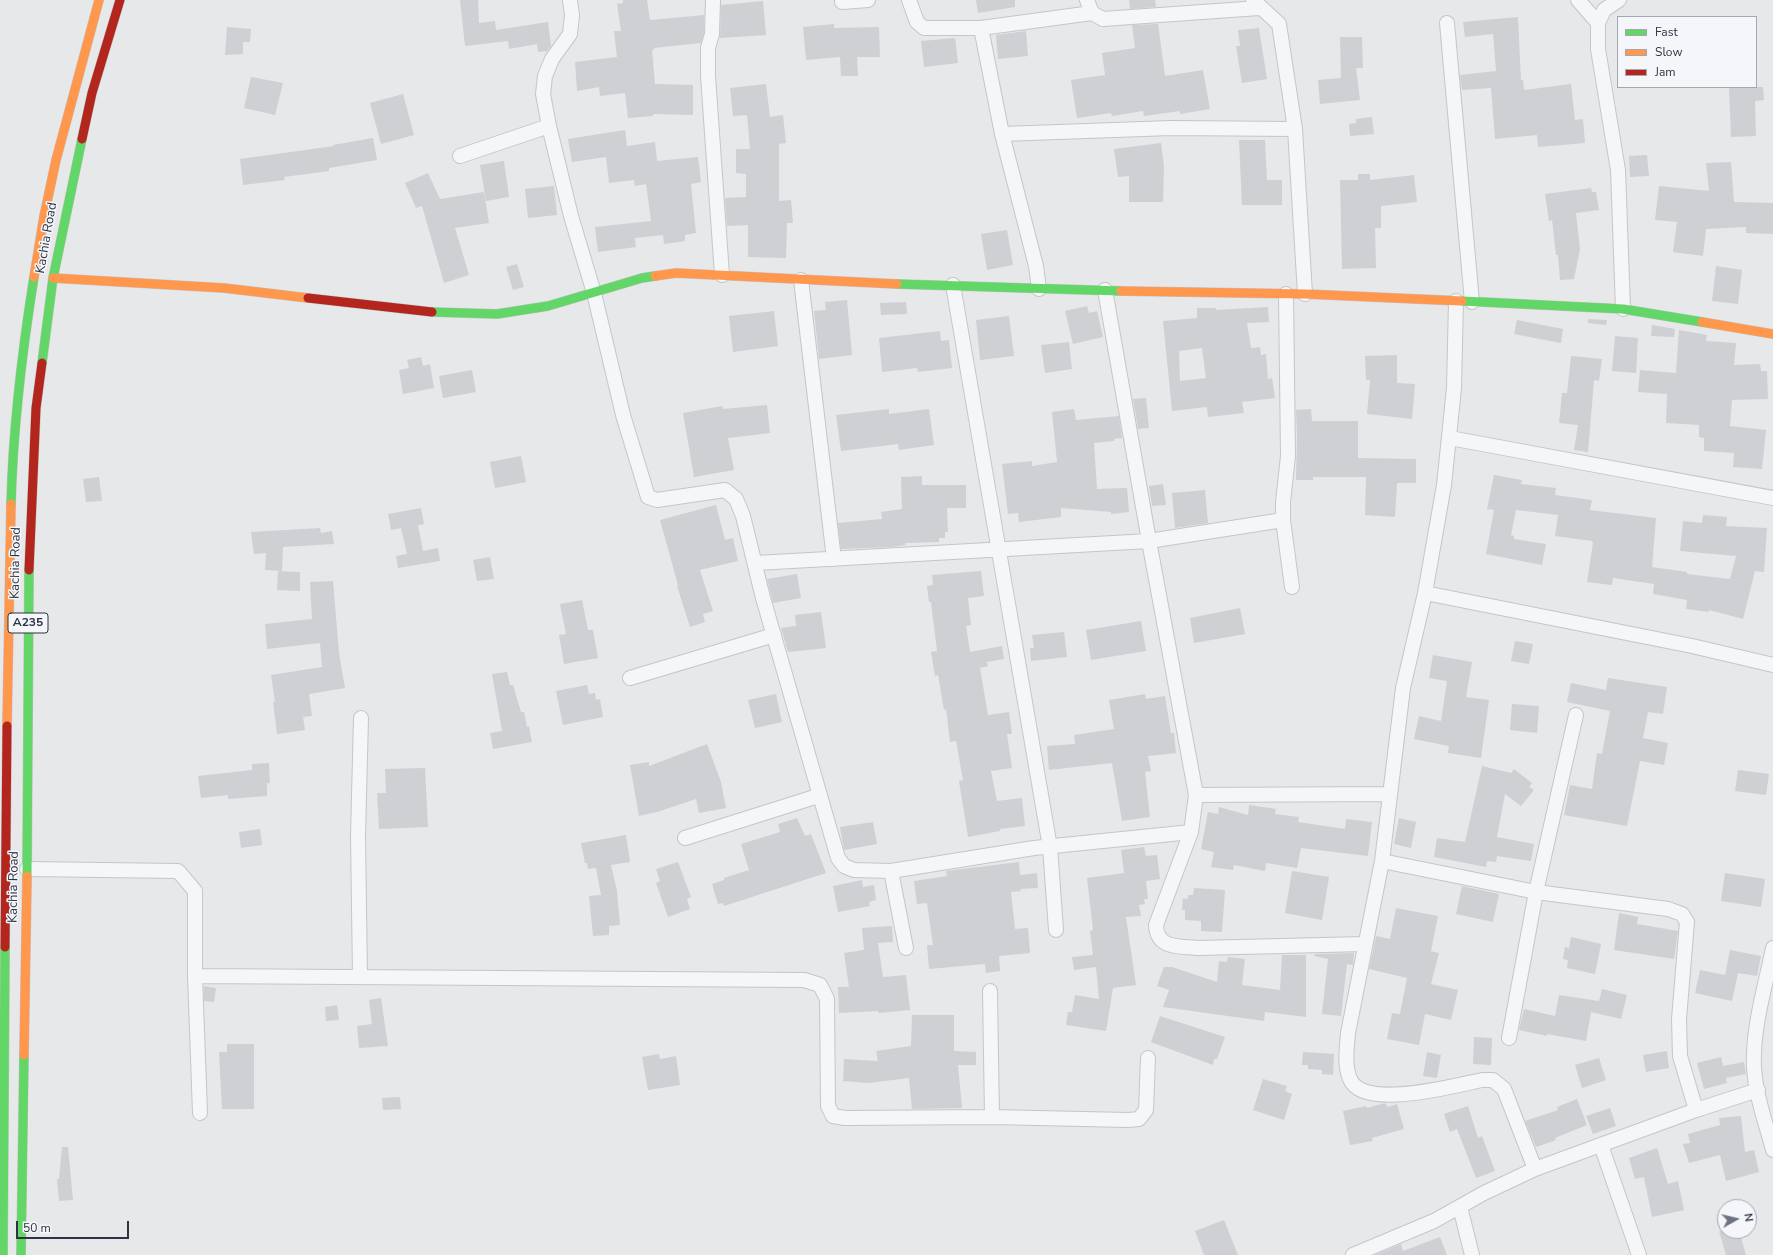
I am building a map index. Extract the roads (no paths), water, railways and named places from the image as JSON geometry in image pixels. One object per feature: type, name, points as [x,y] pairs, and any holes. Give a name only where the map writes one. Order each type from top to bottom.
[{"type":"main road","name":"Kachia Road","points":[[3,1255],[2,1196],[8,600],[12,459],[25,334],[44,216],[56,160],[99,0]]},
{"type":"main road","name":"Kachia Road","points":[[21,1255],[27,869],[29,556],[36,408],[53,278],[64,218],[84,129],[120,0]]},
{"type":"main road","points":[[53,278],[224,288],[438,313],[498,314],[548,306],[649,277],[676,273],[801,280],[1039,289],[1305,294],[1623,309],[1773,334]]},
{"type":"street","points":[[570,0],[572,15],[570,34],[552,60],[545,76],[543,94],[549,126],[571,216],[594,293],[623,415],[648,497],[657,500],[725,490],[736,499],[743,516],[756,563],[818,796],[838,858],[844,866],[854,870],[891,871],[1050,847],[1190,832]]},
{"type":"street","points":[[713,0],[712,34],[708,48],[708,76],[722,275]]},
{"type":"street","points":[[842,2],[868,0]]},
{"type":"street","points":[[909,0],[917,22],[924,28],[981,28],[1089,7],[1103,19],[1256,4],[1279,24],[1295,129],[1305,294]]},
{"type":"street","points":[[1578,0],[1598,23]]},
{"type":"street","points":[[1619,0],[1604,10],[1598,23],[1598,49],[1618,170],[1623,309]]},
{"type":"street","points":[[1448,23],[1472,302]]},
{"type":"street","points":[[981,28],[1002,134],[1036,266],[1039,289]]},
{"type":"street","points":[[460,156],[549,126]]},
{"type":"street","points":[[1002,134],[1171,128],[1295,129]]},
{"type":"street","points":[[801,280],[834,559]]},
{"type":"street","points":[[953,285],[997,551],[1050,847],[1056,930]]},
{"type":"street","points":[[1105,290],[1149,541],[1196,795],[1190,832],[1156,924],[1156,934],[1161,941],[1171,945],[1197,948],[1364,944]]},
{"type":"street","points":[[1286,294],[1288,456],[1283,502],[1283,520],[1292,587]]},
{"type":"street","points":[[1456,301],[1454,388],[1444,485],[1425,593],[1403,688],[1382,861],[1364,944],[1348,1033],[1346,1061],[1350,1080],[1360,1090],[1378,1094],[1409,1094],[1482,1080],[1493,1080],[1504,1089],[1535,1169]]},
{"type":"street","points":[[1450,438],[1773,498]]},
{"type":"street","points":[[756,563],[997,551],[1149,541],[1283,520]]},
{"type":"street","points":[[1425,593],[1692,646],[1773,665]]},
{"type":"street","points":[[630,678],[774,635]]},
{"type":"street","points":[[1509,1038],[1536,892],[1576,715]]},
{"type":"street","points":[[360,976],[358,836],[361,718]]},
{"type":"street","points":[[1196,795],[1390,794]]},
{"type":"street","points":[[685,838],[818,796]]},
{"type":"street","points":[[1382,861],[1536,892],[1668,909],[1682,914],[1687,922],[1680,1019],[1680,1056],[1696,1110]]},
{"type":"street","points":[[27,869],[178,871],[195,891],[195,976],[200,1113]]},
{"type":"street","points":[[891,871],[906,948]]},
{"type":"street","points":[[1773,948],[1753,1055],[1758,1090],[1773,1150]]},
{"type":"street","points":[[195,976],[804,980],[820,985],[827,999],[828,1106],[834,1116],[846,1118],[992,1117],[1139,1119],[1146,1110],[1148,1058]]},
{"type":"street","points":[[990,991],[992,1117]]},
{"type":"street","points":[[1353,1255],[1396,1238],[1535,1169],[1696,1110],[1758,1090]]},
{"type":"street","points":[[1601,1145],[1639,1255]]},
{"type":"street","points":[[1460,1207],[1472,1255]]}]
